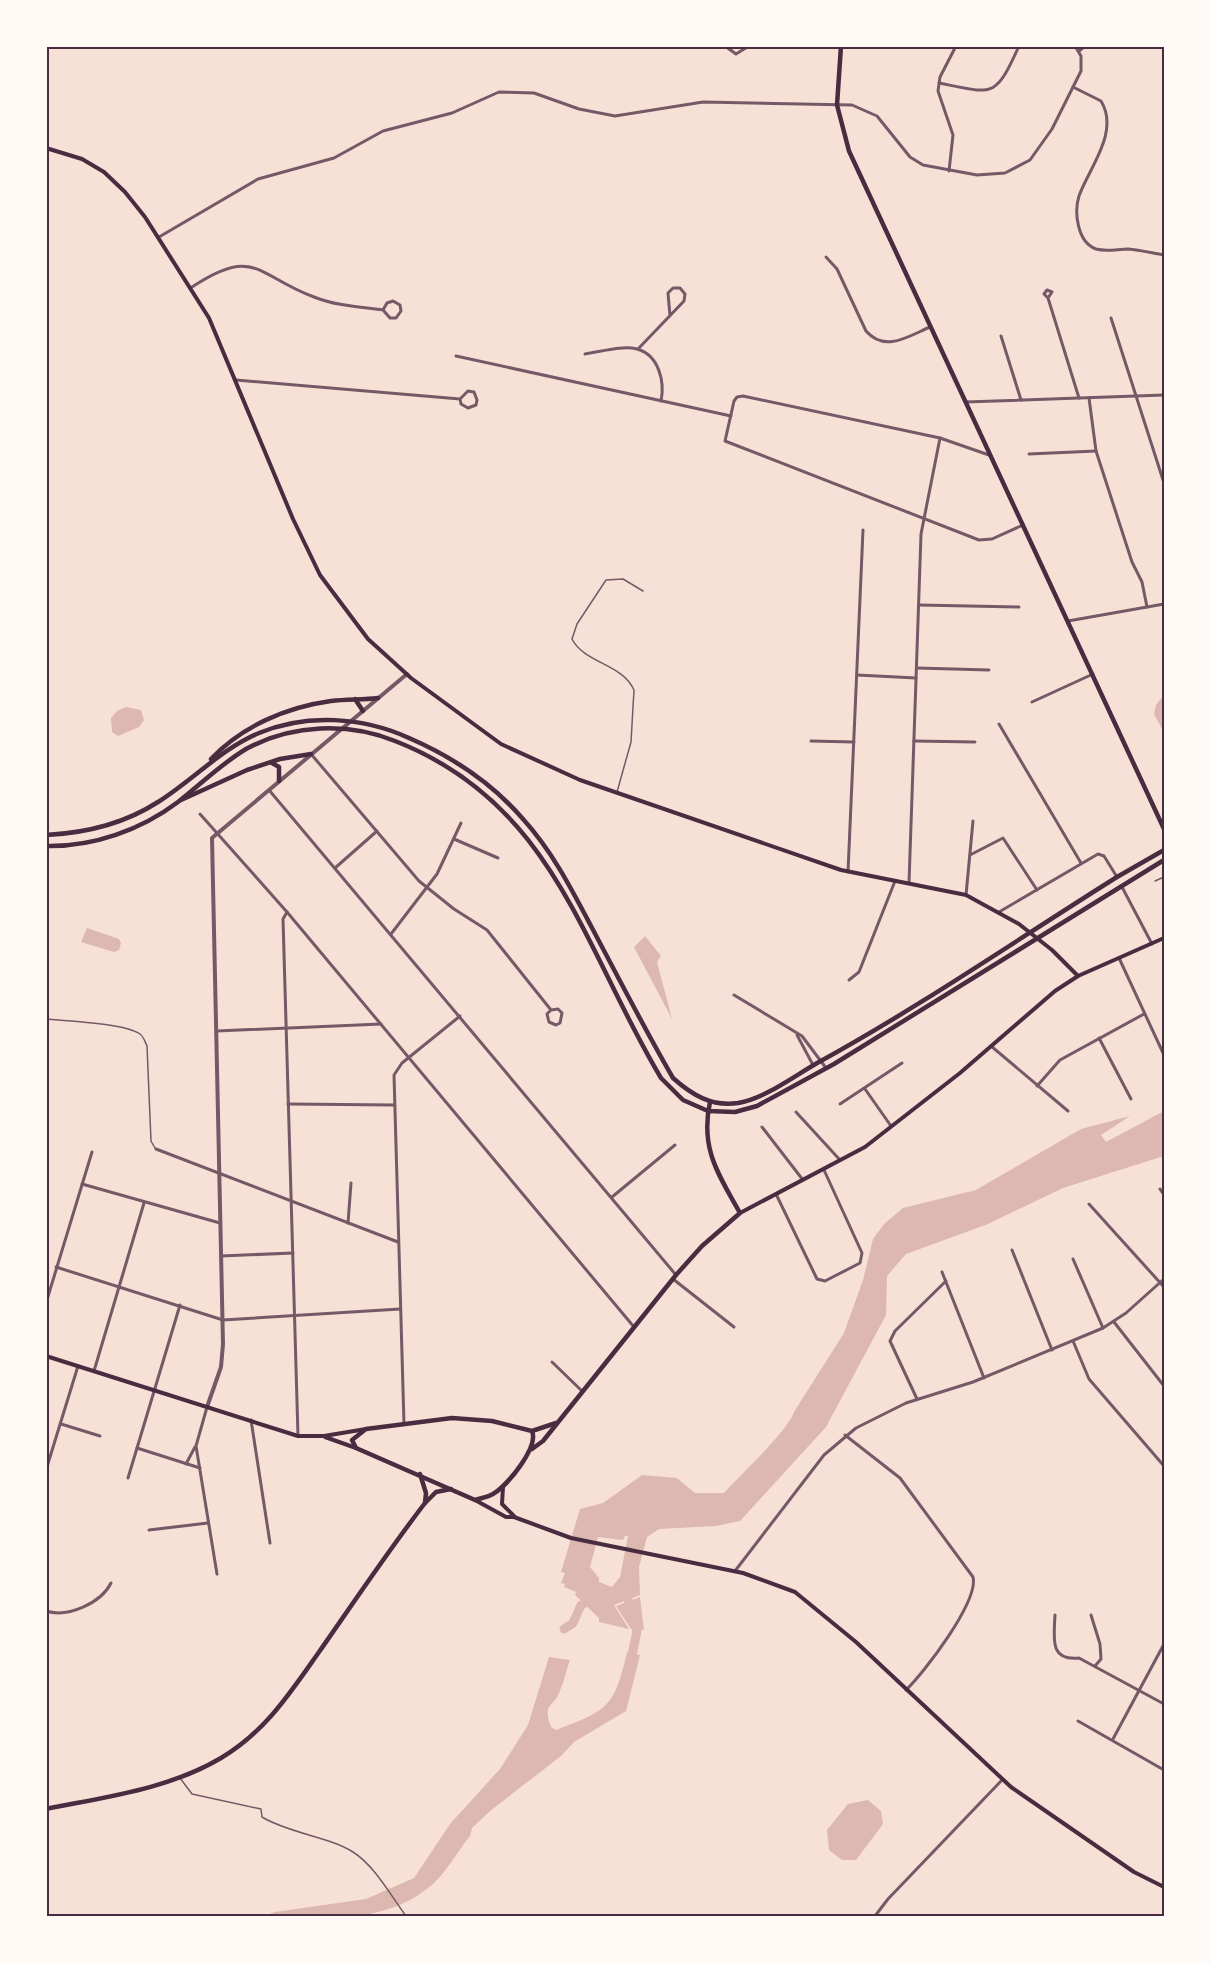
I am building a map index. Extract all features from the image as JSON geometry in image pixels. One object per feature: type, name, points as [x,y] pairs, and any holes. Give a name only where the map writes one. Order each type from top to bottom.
[{"type":"main road","points":[[841,46],[837,105],[849,151],[1164,829]]},
{"type":"main road","points":[[46,148],[82,159],[104,172],[125,192],[159,237],[192,287],[209,318],[318,573],[363,633],[407,675],[501,744],[534,761],[617,794],[848,872],[966,895],[1030,932],[1078,976]]},
{"type":"main road","points":[[205,766],[238,736],[273,717],[317,703],[378,698]]},
{"type":"main road","points":[[355,699],[363,711]]},
{"type":"main road","points":[[46,835],[99,828],[130,818],[159,802],[236,744],[261,732],[293,723],[324,719],[368,723],[396,732],[460,764],[494,790],[544,844],[562,872],[673,1078],[687,1090],[710,1102],[730,1104],[753,1098],[822,1061],[1164,850]]},
{"type":"main road","points":[[179,801],[213,772],[247,749],[270,738],[305,730],[344,727],[365,731],[404,744],[441,763],[489,796],[538,850],[565,893],[661,1078],[683,1100],[708,1111],[735,1112],[757,1106],[818,1073],[1164,860]]},
{"type":"main road","points":[[46,846],[80,844],[120,834],[179,801],[236,774],[269,763],[311,754]]},
{"type":"main road","points":[[269,763],[279,767],[279,781]]},
{"type":"main road","points":[[475,1500],[495,1493],[503,1486],[532,1449],[543,1441],[675,1277],[702,1246],[740,1213],[775,1193],[841,1162],[891,1126],[991,1046],[1049,995],[1078,976],[1164,938]]},
{"type":"main road","points":[[710,1102],[706,1140],[709,1153],[740,1213]]},
{"type":"main road","points":[[46,1356],[298,1436],[324,1436],[404,1424],[471,1418],[532,1431],[556,1423]]},
{"type":"main road","points":[[356,1448],[352,1440],[354,1436],[366,1429]]},
{"type":"main road","points":[[532,1431],[535,1440],[532,1449]]},
{"type":"main road","points":[[324,1436],[420,1474],[498,1513],[571,1538],[648,1551],[735,1571],[778,1584],[803,1597],[856,1642],[1002,1780],[1134,1872],[1164,1887]]},
{"type":"main road","points":[[420,1474],[426,1493],[424,1503]]},
{"type":"main road","points":[[503,1486],[502,1504],[514,1517]]},
{"type":"main road","points":[[46,1809],[127,1792],[179,1777],[220,1759],[247,1741],[271,1718],[424,1503],[436,1492],[451,1489]]},
{"type":"street","points":[[725,46],[736,54],[749,46]]},
{"type":"street","points":[[949,171],[953,135],[939,96],[939,83],[956,46]]},
{"type":"street","points":[[939,83],[976,91],[993,89],[1005,79],[1019,46]]},
{"type":"street","points":[[159,237],[258,179],[334,158],[387,129],[452,113],[499,92],[534,93],[579,109],[615,116],[703,102],[859,106],[872,112],[910,157],[923,165],[949,171],[993,175],[1020,166],[1034,156],[1053,129],[1082,68],[1079,51],[1075,46]]},
{"type":"street","points":[[1079,51],[1085,46]]},
{"type":"street","points":[[1073,87],[1101,101],[1106,112],[1104,143],[1079,197],[1081,235],[1097,249],[1128,249],[1164,255]]},
{"type":"street","points":[[826,257],[837,269],[866,331],[874,338],[896,342],[930,327]]},
{"type":"street","points":[[192,287],[226,267],[244,265],[261,269],[323,300],[383,309]]},
{"type":"street","points":[[585,354],[638,349],[670,316],[685,298],[684,291],[680,288],[673,288],[668,293],[670,316]]},
{"type":"street","points":[[1048,298],[1079,398]]},
{"type":"street","points":[[393,301],[400,305],[401,310],[396,318],[390,318],[385,315],[383,309],[385,304],[393,301]]},
{"type":"street","points":[[1111,318],[1164,483]]},
{"type":"street","points":[[1001,336],[1021,400]]},
{"type":"street","points":[[638,349],[650,358],[660,372],[663,383],[661,401]]},
{"type":"street","points":[[456,356],[730,416]]},
{"type":"street","points":[[236,380],[460,399],[468,391],[474,392],[477,400],[474,407],[468,408],[461,404],[460,399]]},
{"type":"street","points":[[990,455],[940,438],[743,396],[735,399],[725,441],[924,520],[983,540],[1023,525]]},
{"type":"street","points":[[965,402],[1164,396]]},
{"type":"street","points":[[1089,398],[1096,451],[1131,562],[1142,582],[1147,607]]},
{"type":"street","points":[[909,883],[924,520],[940,438]]},
{"type":"street","points":[[1029,454],[1096,451]]},
{"type":"street","points":[[848,872],[863,530]]},
{"type":"street","points":[[919,604],[1019,607]]},
{"type":"street","points":[[1068,621],[1164,604]]},
{"type":"street","points":[[917,668],[989,670]]},
{"type":"street","points":[[1032,702],[1093,674]]},
{"type":"street","points":[[186,1464],[196,1446],[223,1356],[210,844],[216,833],[407,675]]},
{"type":"street","points":[[857,675],[916,678]]},
{"type":"street","points":[[999,724],[1081,863]]},
{"type":"street","points":[[811,741],[854,742]]},
{"type":"street","points":[[914,741],[975,742]]},
{"type":"street","points":[[311,754],[427,889],[487,930],[551,1010]]},
{"type":"street","points":[[269,790],[612,1197],[675,1277],[734,1327]]},
{"type":"street","points":[[200,814],[287,912],[634,1327]]},
{"type":"street","points":[[966,895],[973,821]]},
{"type":"street","points":[[391,934],[427,889],[461,823]]},
{"type":"street","points":[[336,868],[377,831]]},
{"type":"street","points":[[970,855],[1003,838],[1037,890]]},
{"type":"street","points":[[454,839],[498,858]]},
{"type":"street","points":[[999,912],[1081,863],[1102,854],[1117,877]]},
{"type":"street","points":[[849,980],[858,972],[895,881]]},
{"type":"street","points":[[1120,885],[1152,944]]},
{"type":"street","points":[[287,912],[283,919],[298,1436]]},
{"type":"street","points":[[1119,958],[1164,1054]]},
{"type":"street","points":[[735,995],[802,1036],[826,1068]]},
{"type":"street","points":[[558,1009],[562,1013],[560,1023],[556,1025],[549,1022],[547,1017],[551,1010],[558,1009]]},
{"type":"street","points":[[1037,1086],[1057,1062],[1144,1014]]},
{"type":"street","points":[[404,1424],[393,1077],[399,1066],[460,1016]]},
{"type":"street","points":[[215,1031],[381,1024]]},
{"type":"street","points":[[797,1035],[814,1065]]},
{"type":"street","points":[[1100,1038],[1131,1099]]},
{"type":"street","points":[[991,1046],[1068,1112]]},
{"type":"street","points":[[840,1104],[902,1063]]},
{"type":"street","points":[[865,1089],[891,1126]]},
{"type":"street","points":[[288,1104],[395,1105]]},
{"type":"street","points":[[796,1112],[841,1162]]},
{"type":"street","points":[[762,1127],[803,1180]]},
{"type":"street","points":[[612,1197],[675,1145]]},
{"type":"street","points":[[156,1149],[291,1203],[399,1242]]},
{"type":"street","points":[[46,1303],[92,1152]]},
{"type":"street","points":[[775,1193],[820,1282],[849,1270],[862,1260],[862,1253],[824,1170]]},
{"type":"street","points":[[348,1223],[351,1183]]},
{"type":"street","points":[[82,1184],[220,1223]]},
{"type":"street","points":[[1160,1190],[1164,1195]]},
{"type":"street","points":[[94,1371],[144,1203]]},
{"type":"street","points":[[1089,1204],[1164,1287]]},
{"type":"street","points":[[1012,1250],[1052,1350]]},
{"type":"street","points":[[221,1256],[293,1253]]},
{"type":"street","points":[[1073,1259],[1104,1328]]},
{"type":"street","points":[[56,1267],[223,1320],[400,1309]]},
{"type":"street","points":[[942,1272],[984,1378]]},
{"type":"street","points":[[735,1571],[824,1455],[845,1435],[917,1399],[984,1378],[1104,1328],[1164,1279]]},
{"type":"street","points":[[917,1399],[890,1341],[895,1331],[946,1281]]},
{"type":"street","points":[[128,1478],[180,1305]]},
{"type":"street","points":[[1114,1322],[1164,1386]]},
{"type":"street","points":[[1073,1341],[1089,1379],[1164,1466]]},
{"type":"street","points":[[552,1362],[582,1390]]},
{"type":"street","points":[[46,1470],[78,1365]]},
{"type":"street","points":[[251,1420],[270,1543]]},
{"type":"street","points":[[61,1424],[100,1436]]},
{"type":"street","points":[[845,1435],[900,1478],[973,1577],[973,1590],[942,1648],[906,1690]]},
{"type":"street","points":[[196,1446],[217,1574]]},
{"type":"street","points":[[137,1448],[200,1468]]},
{"type":"street","points":[[149,1530],[208,1523]]},
{"type":"street","points":[[46,1611],[54,1614],[98,1600],[111,1583]]},
{"type":"street","points":[[1091,1615],[1100,1644],[1101,1659],[1095,1666]]},
{"type":"street","points":[[1055,1616],[1054,1643],[1059,1654],[1067,1659],[1079,1658],[1164,1704]]},
{"type":"street","points":[[1113,1739],[1164,1644]]},
{"type":"street","points":[[1077,1721],[1113,1739],[1164,1770]]},
{"type":"street","points":[[875,1917],[888,1899],[1002,1780]]},
{"type":"lane","points":[[617,794],[631,742],[634,690],[628,680],[579,648],[572,639],[577,624],[606,580],[623,579],[643,591]]},
{"type":"lane","points":[[1155,881],[1164,877]]},
{"type":"lane","points":[[46,1019],[108,1025],[138,1032],[144,1038],[147,1046],[151,1141],[156,1149]]},
{"type":"lane","points":[[814,1065],[818,1073]]},
{"type":"lane","points":[[179,1777],[192,1794],[261,1809],[262,1817],[274,1824],[353,1851],[368,1866],[406,1917]]},
{"type":"shaded area","points":[[1164,695],[1164,733],[1154,714],[1156,705]]},
{"type":"shaded area","points":[[126,707],[141,710],[144,720],[139,727],[118,736],[112,732],[111,718],[117,711]]},
{"type":"shaded area","points":[[87,928],[119,939],[121,943],[119,950],[114,952],[81,942]]},
{"type":"shaded area","points":[[645,936],[661,956],[657,962],[672,1019],[634,947]]},
{"type":"shaded area","points":[[1164,1111],[1164,1156],[1063,1188],[988,1224],[906,1254],[887,1276],[886,1315],[826,1427],[740,1521],[716,1526],[659,1529],[647,1537],[639,1567],[640,1595],[614,1605],[629,1629],[599,1622],[599,1618],[575,1595],[576,1592],[564,1587],[565,1584],[561,1583],[565,1573],[561,1572],[580,1509],[603,1503],[642,1475],[677,1478],[695,1493],[724,1493],[773,1441],[790,1420],[844,1333],[863,1280],[873,1239],[884,1224],[903,1208],[976,1190],[1081,1129],[1130,1116],[1101,1135],[1106,1142]],"holes":[[[625,1536],[628,1536],[620,1577],[612,1587],[599,1582],[599,1578],[590,1567],[598,1537],[623,1540]]]},
{"type":"shaded area","points":[[640,1597],[644,1630],[631,1629],[616,1606]]},
{"type":"shaded area","points":[[627,1652],[640,1655],[626,1711],[574,1742],[561,1756],[490,1811],[472,1828],[470,1836],[438,1879],[414,1898],[374,1913],[353,1916],[264,1916],[275,1912],[366,1899],[414,1878],[450,1824],[500,1769],[528,1725],[549,1657],[570,1660],[557,1698],[548,1710],[551,1727],[556,1730],[587,1717],[606,1704],[618,1685]]},
{"type":"shaded area","points":[[868,1800],[881,1811],[883,1824],[856,1860],[842,1860],[829,1850],[827,1830],[848,1804]]},
{"type":"waterway","points":[[625,1589],[637,1631],[630,1665]]},
{"type":"waterway","points":[[564,1629],[573,1623],[581,1605],[596,1598]]}]
